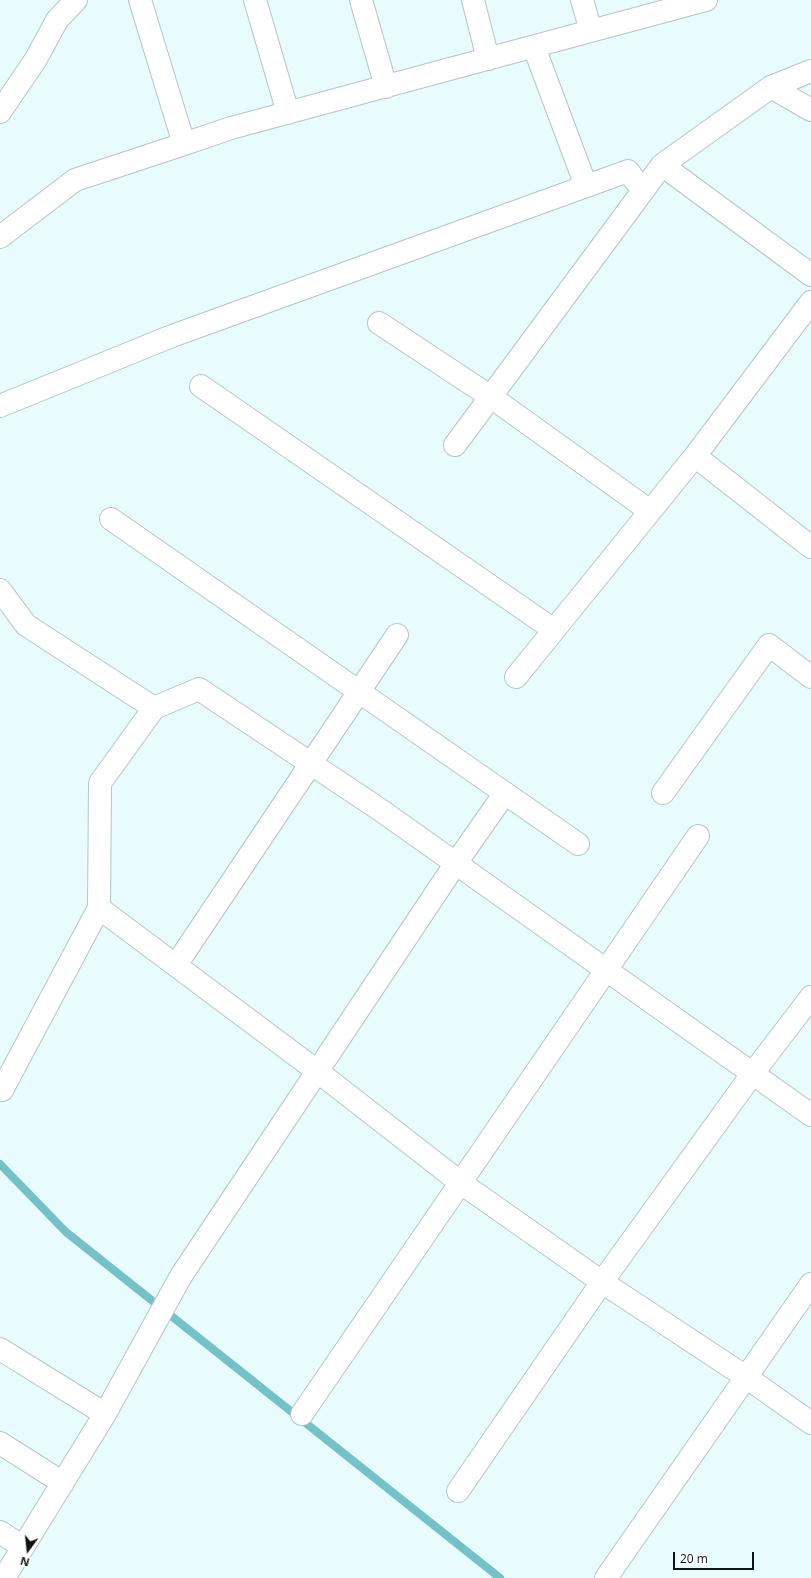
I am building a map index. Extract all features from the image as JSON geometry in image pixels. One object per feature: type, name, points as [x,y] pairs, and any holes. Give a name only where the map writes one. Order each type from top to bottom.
[{"type":"street","points":[[0,112],[36,59],[57,20],[76,0]]},
{"type":"street","points":[[140,0],[184,144]]},
{"type":"street","points":[[255,0],[288,113]]},
{"type":"street","points":[[361,0],[386,87]]},
{"type":"street","points":[[473,0],[488,59]]},
{"type":"street","points":[[582,0],[591,31]]},
{"type":"street","points":[[0,237],[75,180],[231,128],[534,47],[695,1]]},
{"type":"street","points":[[534,47],[586,186]]},
{"type":"street","points":[[455,445],[662,165],[771,87],[811,71]]},
{"type":"street","points":[[771,87],[811,110]]},
{"type":"street","points":[[662,165],[811,275]]},
{"type":"street","points":[[0,406],[172,336],[628,171],[643,191]]},
{"type":"street","points":[[516,677],[695,456],[811,302]]},
{"type":"street","points":[[379,323],[491,397],[650,511]]},
{"type":"street","points":[[201,386],[554,630]]},
{"type":"street","points":[[695,456],[811,547]]},
{"type":"street","points":[[111,519],[578,844]]},
{"type":"street","points":[[0,590],[26,625],[154,708]]},
{"type":"street","points":[[176,966],[397,635]]},
{"type":"street","points":[[664,793],[769,645],[811,677]]},
{"type":"street","points":[[2,1090],[99,908],[100,783],[154,708],[199,689],[379,809],[811,1115]]},
{"type":"street","points":[[4,1578],[105,1414],[181,1276],[456,863],[505,793]]},
{"type":"street","points":[[302,1414],[608,970],[698,836]]},
{"type":"street","points":[[99,908],[318,1071],[461,1183],[602,1282],[746,1377],[811,1423]]},
{"type":"street","points":[[458,1491],[602,1282],[753,1073],[811,997]]},
{"type":"street","points":[[606,1578],[811,1284]]},
{"type":"street","points":[[0,1349],[105,1414]]},
{"type":"street","points":[[0,1443],[63,1483]]},
{"type":"street","points":[[0,1532],[23,1547]]},
{"type":"waterway","points":[[0,1164],[66,1232],[500,1578]]}]
